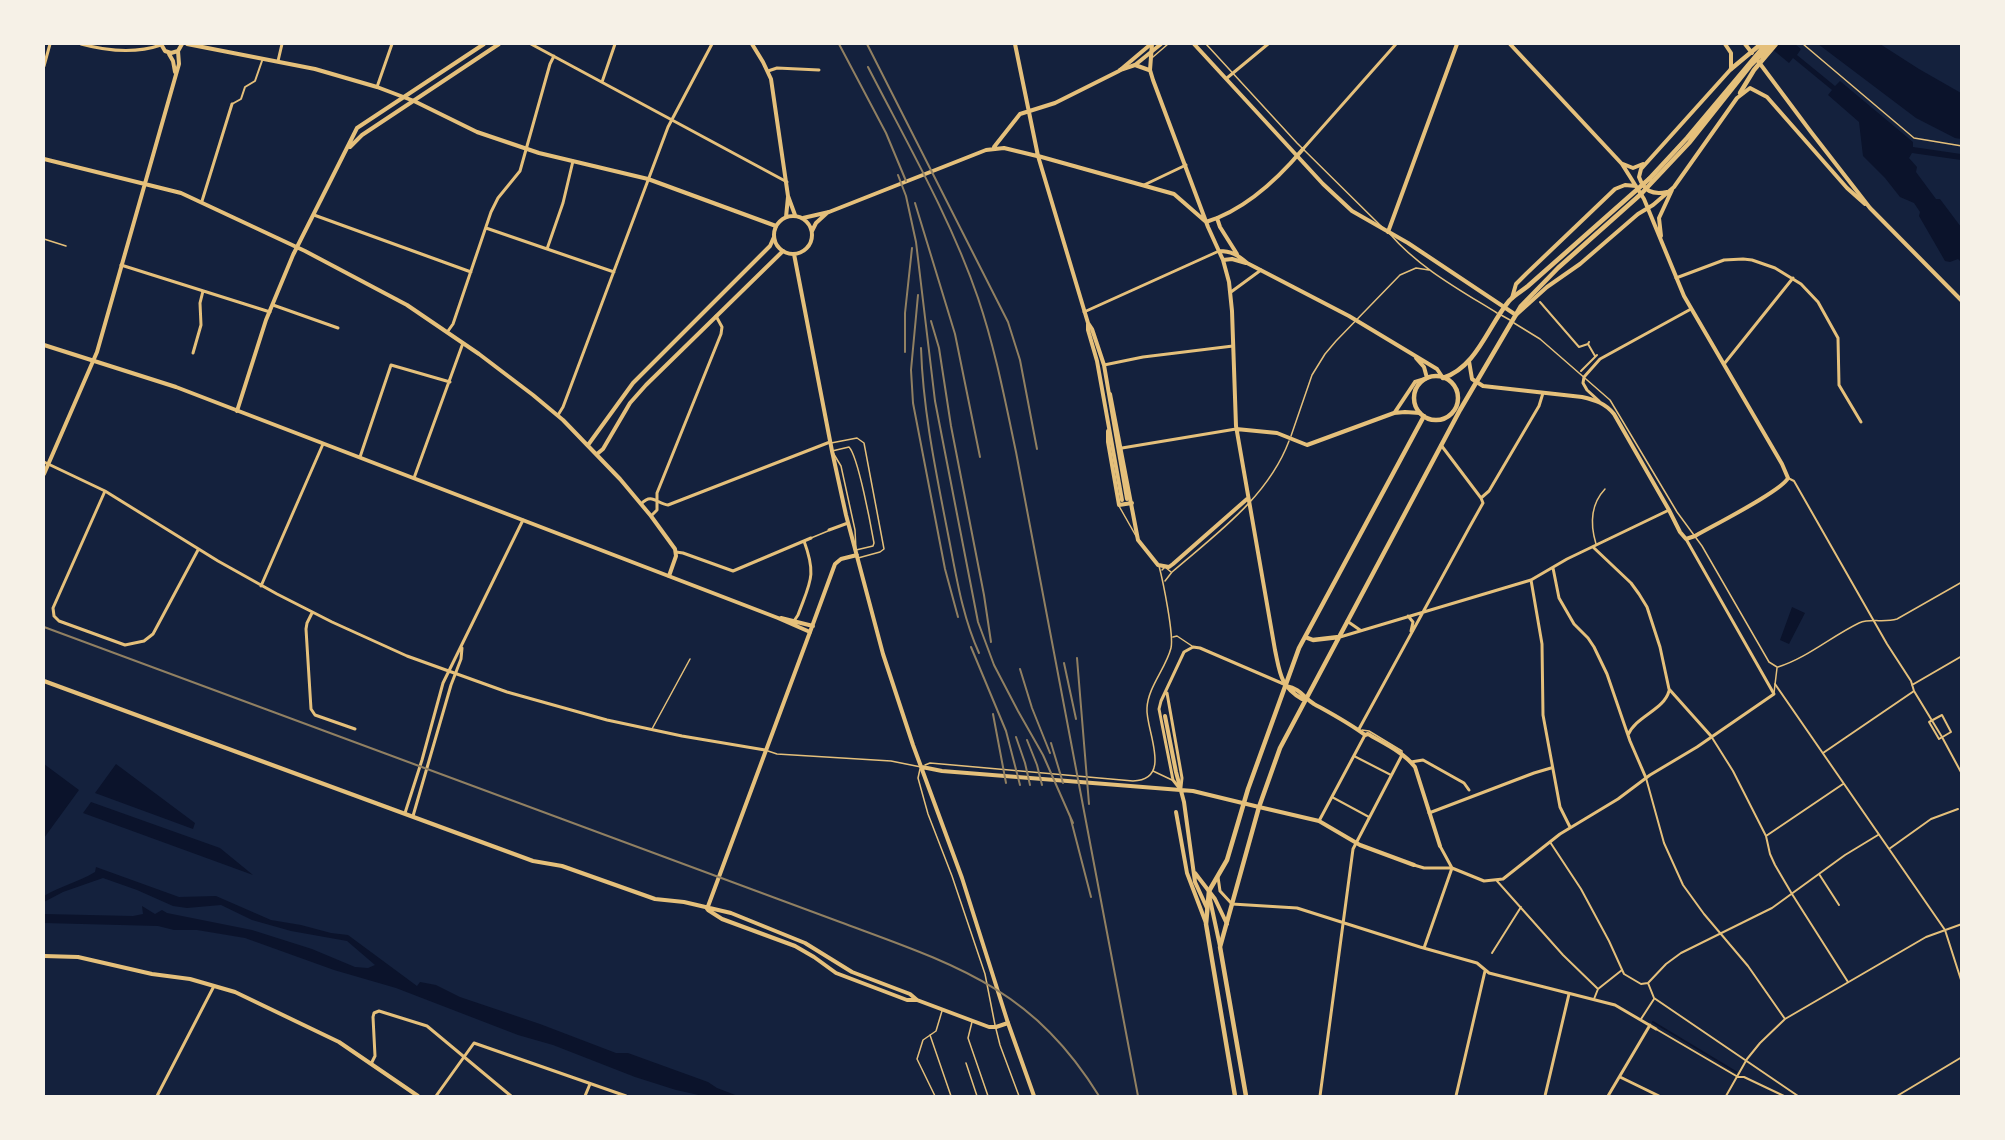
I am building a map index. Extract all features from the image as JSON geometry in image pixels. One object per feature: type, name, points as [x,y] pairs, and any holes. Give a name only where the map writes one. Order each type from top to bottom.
[{"type":"main road","points":[[1731,69],[1763,44]]},
{"type":"main road","points":[[1740,93],[1750,67],[1763,44]]},
{"type":"main road","points":[[1443,378],[1457,373],[1469,362],[1512,298],[1649,179],[1750,67],[1774,44]]},
{"type":"main road","points":[[1246,1096],[1220,947],[1259,807],[1280,748],[1448,432],[1458,408],[1516,315],[1531,294],[1641,194],[1689,143],[1750,67]]},
{"type":"main road","points":[[1437,376],[1443,378],[1456,388],[1458,408],[1448,416],[1433,419],[1422,415],[1415,406],[1415,393],[1426,379],[1437,376]]},
{"type":"main road","points":[[1235,1096],[1206,924],[1209,891],[1227,860],[1244,802],[1305,637],[1422,415]]},
{"type":"main road","points":[[1305,637],[1313,640],[1339,637]]},
{"type":"street","points":[[44,66],[50,44]]},
{"type":"street","points":[[81,44],[109,50],[146,50],[161,44],[173,60],[176,74]]},
{"type":"street","points":[[44,474],[45,463],[93,360],[176,74],[178,51],[182,44]]},
{"type":"street","points":[[187,44],[315,69],[377,87],[414,100],[471,129],[527,149],[648,179],[776,226]]},
{"type":"street","points":[[278,61],[282,44]]},
{"type":"street","points":[[377,87],[392,44]]},
{"type":"street","points":[[237,411],[270,312],[296,247],[357,128],[484,44]]},
{"type":"street","points":[[348,149],[362,135],[499,44]]},
{"type":"street","points":[[531,44],[787,182]]},
{"type":"street","points":[[602,82],[615,44]]},
{"type":"street","points":[[557,415],[563,407],[671,120],[712,44]]},
{"type":"street","points":[[752,44],[768,71],[777,110],[787,182],[786,217]]},
{"type":"street","points":[[1015,44],[1027,112],[1038,156],[1084,312],[1104,365],[1124,500],[1088,323]]},
{"type":"street","points":[[1119,71],[1151,44]]},
{"type":"street","points":[[1151,44],[1150,70],[1206,222],[1223,260],[1231,292],[1236,429],[1280,673],[1290,692],[1302,699],[1306,698],[1359,729],[1365,735],[1402,755],[1415,767],[1440,846],[1452,868],[1424,948]]},
{"type":"street","points":[[994,148],[1017,117],[1055,103],[1135,65],[1151,56],[1161,44]]},
{"type":"street","points":[[1194,44],[1352,211],[1408,243],[1516,315],[1547,287],[1580,264],[1638,214],[1674,187]]},
{"type":"street","points":[[1227,78],[1268,44]]},
{"type":"street","points":[[1206,222],[1217,218],[1268,186],[1298,156],[1396,44]]},
{"type":"street","points":[[1388,232],[1457,44]]},
{"type":"street","points":[[1510,44],[1622,164],[1644,199],[1662,246],[1692,309],[1788,478],[1794,481],[1932,721]]},
{"type":"street","points":[[1668,192],[1651,193],[1646,190],[1639,175],[1644,164],[1731,69],[1731,53],[1725,44]]},
{"type":"street","points":[[1745,44],[1870,208]]},
{"type":"street","points":[[169,53],[178,51]]},
{"type":"street","points":[[448,332],[453,324],[494,205],[520,171],[554,56]]},
{"type":"street","points":[[202,201],[232,104],[241,99],[245,87],[255,81],[263,58]]},
{"type":"street","points":[[1135,65],[1150,70]]},
{"type":"street","points":[[768,71],[777,68],[819,70]]},
{"type":"street","points":[[1662,246],[1659,218],[1674,187],[1740,93],[1750,88],[1763,93],[1847,188],[1870,208],[1962,301]]},
{"type":"street","points":[[803,218],[829,212],[980,151],[1004,148],[1179,197],[1206,222]]},
{"type":"street","points":[[44,159],[170,189],[202,201],[391,295],[448,332],[557,415],[597,454],[641,504],[676,552],[729,571],[811,538]]},
{"type":"street","points":[[547,249],[563,203],[573,161]]},
{"type":"street","points":[[1622,164],[1633,168],[1644,164]]},
{"type":"street","points":[[1141,185],[1186,165]]},
{"type":"street","points":[[1512,298],[1516,284],[1620,186],[1634,184]]},
{"type":"street","points":[[788,196],[795,215]]},
{"type":"street","points":[[774,237],[783,251],[794,254],[804,251],[811,242],[812,231],[816,223],[829,212]]},
{"type":"street","points":[[314,215],[471,272]]},
{"type":"street","points":[[588,445],[622,396],[770,246],[776,226],[786,217],[795,215],[807,221],[812,231]]},
{"type":"street","points":[[1217,218],[1220,228],[1238,255],[1247,263]]},
{"type":"street","points":[[486,228],[614,272]]},
{"type":"street","points":[[597,454],[603,449],[630,403],[716,315],[783,251]]},
{"type":"street","points":[[1084,312],[1219,251],[1238,255]]},
{"type":"street","points":[[794,254],[848,523],[883,654],[962,878],[1034,1096]]},
{"type":"street","points":[[1223,260],[1232,259],[1247,263],[1356,320],[1437,369],[1443,378]]},
{"type":"street","points":[[1676,278],[1724,260],[1743,259],[1775,268],[1793,278],[1818,302],[1838,338],[1839,385],[1861,422]]},
{"type":"street","points":[[121,265],[270,312]]},
{"type":"street","points":[[1231,292],[1261,270]]},
{"type":"street","points":[[1724,364],[1793,278]]},
{"type":"street","points":[[192,353],[201,325],[200,303],[203,291]]},
{"type":"street","points":[[1540,302],[1579,348],[1588,343],[1596,356],[1581,371]]},
{"type":"street","points":[[273,305],[338,328]]},
{"type":"street","points":[[651,516],[657,510],[657,493],[722,334],[722,327],[716,315],[708,307]]},
{"type":"street","points":[[921,767],[942,771],[1196,791],[1319,821],[1355,843],[1424,868],[1452,868],[1478,880],[1503,879],[1570,827],[1618,799],[1648,776],[1773,694],[1614,414],[1584,387],[1584,377],[1600,359],[1692,309]]},
{"type":"street","points":[[414,478],[463,343]]},
{"type":"street","points":[[44,345],[176,387],[810,632]]},
{"type":"street","points":[[1097,361],[1104,365],[1143,357],[1233,346]]},
{"type":"street","points":[[1394,413],[1414,382],[1426,379],[1424,367],[1416,357]]},
{"type":"street","points":[[1469,362],[1471,377],[1483,386],[1582,397],[1602,403]]},
{"type":"street","points":[[360,458],[392,365],[450,382]]},
{"type":"street","points":[[649,367],[656,375]]},
{"type":"street","points":[[1108,388],[1122,448],[1138,540],[1158,565],[1165,567],[1173,564],[1248,501]]},
{"type":"street","points":[[1481,498],[1495,481],[1539,406],[1544,393]]},
{"type":"street","points":[[1122,448],[1228,429],[1277,433],[1304,445],[1394,413],[1422,415]]},
{"type":"street","points":[[1108,427],[1108,442],[1119,505],[1132,503]]},
{"type":"street","points":[[641,504],[648,498],[668,505],[830,442]]},
{"type":"street","points":[[261,586],[324,444]]},
{"type":"street","points":[[1359,729],[1482,503],[1481,498],[1441,445]]},
{"type":"street","points":[[45,463],[105,491],[261,586],[312,613],[448,672],[556,706],[651,730],[767,751]]},
{"type":"street","points":[[1686,539],[1785,484],[1788,478]]},
{"type":"street","points":[[105,491],[53,608],[56,619],[124,645],[144,641],[153,634],[199,549]]},
{"type":"street","points":[[1339,637],[1346,637],[1360,630],[1531,580],[1594,546],[1670,510]]},
{"type":"street","points":[[405,813],[443,683],[523,520]]},
{"type":"street","points":[[829,530],[848,523]]},
{"type":"street","points":[[789,624],[795,620],[812,575],[810,556],[804,541]]},
{"type":"street","points":[[1594,546],[1631,583],[1647,607],[1660,646],[1669,689],[1666,698],[1634,725],[1628,735]]},
{"type":"street","points":[[669,576],[676,552]]},
{"type":"street","points":[[707,909],[835,564],[841,559],[857,554]]},
{"type":"street","points":[[1552,568],[1559,598],[1574,624],[1594,647],[1607,674],[1628,735],[1648,776],[1664,843],[1679,877],[1704,914],[1748,966],[1785,1019]]},
{"type":"street","points":[[1531,580],[1542,644],[1543,715],[1561,813],[1570,827]]},
{"type":"street","points":[[312,613],[306,629],[311,709],[315,716],[355,729]]},
{"type":"street","points":[[1408,616],[1413,622],[1410,635]]},
{"type":"street","points":[[778,618],[795,620],[813,626]]},
{"type":"street","points":[[1347,621],[1360,630]]},
{"type":"street","points":[[413,816],[461,659],[462,646]]},
{"type":"street","points":[[1181,790],[1173,780],[1159,710],[1184,652],[1192,647],[1200,648],[1286,685]]},
{"type":"street","points":[[1912,686],[1962,656]]},
{"type":"street","points":[[44,681],[533,861],[562,866],[655,899],[684,902],[707,909],[722,919],[795,946],[836,973],[907,1000],[917,1000]]},
{"type":"street","points":[[1775,684],[1945,930],[1962,983]]},
{"type":"street","points":[[1669,689],[1712,736],[1733,771],[1766,836],[1770,854],[1792,894],[1848,983]]},
{"type":"street","points":[[1167,691],[1182,778],[1181,790]]},
{"type":"street","points":[[1823,753],[1914,691]]},
{"type":"street","points":[[1942,715],[1951,732],[1939,739],[1929,722],[1932,721],[1942,715]]},
{"type":"street","points":[[1165,716],[1181,790],[1195,882],[1207,908]]},
{"type":"street","points":[[1319,821],[1365,735]]},
{"type":"street","points":[[1942,737],[1962,774]]},
{"type":"street","points":[[1320,1096],[1353,849],[1402,755]]},
{"type":"street","points":[[1354,756],[1391,776]]},
{"type":"street","points":[[1411,762],[1422,760],[1464,783],[1469,790]]},
{"type":"street","points":[[1429,813],[1552,768]]},
{"type":"street","points":[[1766,836],[1844,784]]},
{"type":"street","points":[[1332,797],[1369,817]]},
{"type":"street","points":[[1888,849],[1931,819],[1958,810]]},
{"type":"street","points":[[1176,812],[1187,873],[1206,924]]},
{"type":"street","points":[[1550,842],[1581,889],[1624,974],[1641,984],[1648,984],[1674,958],[1720,932],[1761,914],[1845,855],[1879,835]]},
{"type":"street","points":[[1194,872],[1218,905],[1227,924]]},
{"type":"street","points":[[1819,874],[1839,905]]},
{"type":"street","points":[[1219,875],[1220,891],[1232,904],[1297,908],[1477,963],[1489,973],[1623,1008],[1738,1077],[1744,1077],[1784,1096]]},
{"type":"street","points":[[1497,881],[1563,955],[1598,989]]},
{"type":"street","points":[[1209,891],[1220,947]]},
{"type":"street","points":[[1492,953],[1521,907]]},
{"type":"street","points":[[707,909],[719,909],[764,926],[805,944],[842,967],[972,1021],[996,1028],[1008,1023]]},
{"type":"street","points":[[1726,1096],[1760,1043],[1785,1019],[1926,937],[1962,924]]},
{"type":"street","points":[[44,956],[78,957],[235,992],[324,1034],[418,1096]]},
{"type":"street","points":[[1456,1096],[1485,970]]},
{"type":"street","points":[[1593,1000],[1598,989],[1622,970]]},
{"type":"street","points":[[1648,984],[1654,998],[1797,1096]]},
{"type":"street","points":[[157,1096],[214,986]]},
{"type":"street","points":[[1545,1096],[1569,994]]},
{"type":"street","points":[[1641,1019],[1654,998]]},
{"type":"street","points":[[371,1064],[375,1056],[374,1013],[378,1011],[427,1026],[511,1096]]},
{"type":"street","points":[[1608,1096],[1650,1024]]},
{"type":"street","points":[[436,1096],[474,1043],[627,1096]]},
{"type":"street","points":[[1897,1096],[1962,1057]]},
{"type":"street","points":[[1620,1077],[1659,1096]]},
{"type":"street","points":[[585,1096],[590,1084]]},
{"type":"lane","points":[[1151,56],[1168,44]]},
{"type":"lane","points":[[1206,44],[1303,149],[1409,254],[1430,270],[1540,339],[1610,400],[1677,512],[1695,536],[1766,657],[1772,665],[1777,667]]},
{"type":"lane","points":[[1803,44],[1914,138],[1962,146]]},
{"type":"lane","points":[[44,239],[66,246]]},
{"type":"lane","points":[[1164,584],[1172,572],[1254,497],[1277,468],[1318,364],[1356,320],[1400,275],[1416,268],[1430,270]]},
{"type":"lane","points":[[830,442],[857,438],[864,443],[884,549],[880,552],[857,554]]},
{"type":"lane","points":[[840,448],[851,448],[864,493],[874,543],[873,546],[857,554],[855,530],[841,466],[832,451],[840,448]]},
{"type":"lane","points":[[1594,546],[1593,513],[1605,489]]},
{"type":"lane","points":[[1248,501],[1254,497]]},
{"type":"lane","points":[[1119,505],[1138,540]]},
{"type":"lane","points":[[811,538],[829,530]]},
{"type":"lane","points":[[767,751],[777,754],[891,761],[921,767],[930,764],[1136,781],[1144,779],[1153,771],[1156,760],[1148,703],[1171,648],[1172,637],[1164,584],[1158,565]]},
{"type":"lane","points":[[1160,572],[1165,567],[1172,572]]},
{"type":"lane","points":[[1777,667],[1809,652],[1859,623],[1897,618],[1962,582]]},
{"type":"lane","points":[[1172,637],[1177,636],[1192,647]]},
{"type":"lane","points":[[651,730],[690,658]]},
{"type":"lane","points":[[1773,694],[1777,667]]},
{"type":"lane","points":[[1773,694],[1780,691]]},
{"type":"lane","points":[[1359,729],[1369,731],[1394,746],[1402,751],[1402,755]]},
{"type":"lane","points":[[921,767],[918,778],[928,814],[952,876],[985,974],[1000,1046],[1019,1096]]},
{"type":"lane","points":[[1153,771],[1173,780]]},
{"type":"lane","points":[[1469,790],[1472,797]]},
{"type":"lane","points":[[935,1096],[917,1059],[923,1040],[936,1031],[943,1010]]},
{"type":"lane","points":[[972,1021],[968,1038],[988,1096]]},
{"type":"lane","points":[[930,1034],[951,1096]]},
{"type":"lane","points":[[966,1063],[977,1096]]},
{"type":"water","points":[[1766,44],[1795,44],[1801,49],[1797,55],[1835,86],[1840,81],[1913,142],[1913,147],[1961,154],[1961,160],[1912,153],[1909,158],[1917,167],[1916,172],[1936,199],[1940,199],[1961,227],[1961,262],[1958,259],[1945,261],[1914,203],[1900,197],[1863,156],[1859,122],[1828,95],[1832,90],[1793,58],[1789,63]]},
{"type":"water","points":[[1818,44],[1880,44],[1961,93],[1961,139],[1916,118]]},
{"type":"water","points":[[1792,607],[1805,613],[1789,644],[1780,640]]},
{"type":"water","points":[[44,764],[79,790],[44,838]]},
{"type":"water","points":[[116,764],[195,823],[193,829],[95,793]]},
{"type":"water","points":[[91,802],[220,848],[253,875],[83,813]]},
{"type":"water","points":[[96,867],[179,897],[216,896],[271,920],[348,935],[417,986],[420,982],[436,985],[460,997],[616,1053],[628,1053],[708,1082],[738,1096],[703,1096],[635,1077],[396,988],[334,970],[245,938],[158,926],[44,923],[44,914],[133,916],[143,914],[142,906],[155,914],[162,910],[167,913],[252,930],[312,949],[355,967],[368,968],[375,965],[347,941],[291,931],[252,920],[221,905],[187,908],[173,906],[103,878],[63,892],[44,902],[44,896],[95,872]]},
{"type":"waterway","points":[[1653,1022],[1736,1072]]},
{"type":"railway","points":[[839,44],[886,133],[906,181]]},
{"type":"railway","points":[[867,44],[1008,322],[1020,360],[1037,449]]},
{"type":"railway","points":[[868,67],[955,239],[978,298],[995,355],[1016,452],[1138,1096]]},
{"type":"railway","points":[[898,175],[906,196],[916,242],[935,401],[978,622],[994,665],[1043,755],[1073,823]]},
{"type":"railway","points":[[915,203],[955,334],[980,457]]},
{"type":"railway","points":[[905,352],[905,313],[912,248]]},
{"type":"railway","points":[[918,295],[911,370],[913,403],[945,569],[958,617]]},
{"type":"railway","points":[[931,321],[939,348],[991,642]]},
{"type":"railway","points":[[921,348],[927,418],[939,488],[960,595],[979,653]]},
{"type":"railway","points":[[44,627],[881,937],[954,967],[987,984],[1017,1004],[1046,1029],[1073,1059],[1099,1096]]},
{"type":"railway","points":[[971,647],[1006,731],[1020,785]]},
{"type":"railway","points":[[1077,658],[1089,804]]},
{"type":"railway","points":[[1064,663],[1076,719]]},
{"type":"railway","points":[[1020,669],[1032,708],[1050,753]]},
{"type":"railway","points":[[993,714],[1006,783]]},
{"type":"railway","points":[[1016,737],[1030,785]]},
{"type":"railway","points":[[1027,740],[1042,785]]},
{"type":"railway","points":[[1051,743],[1063,783]]},
{"type":"railway","points":[[1070,816],[1091,897]]}]
